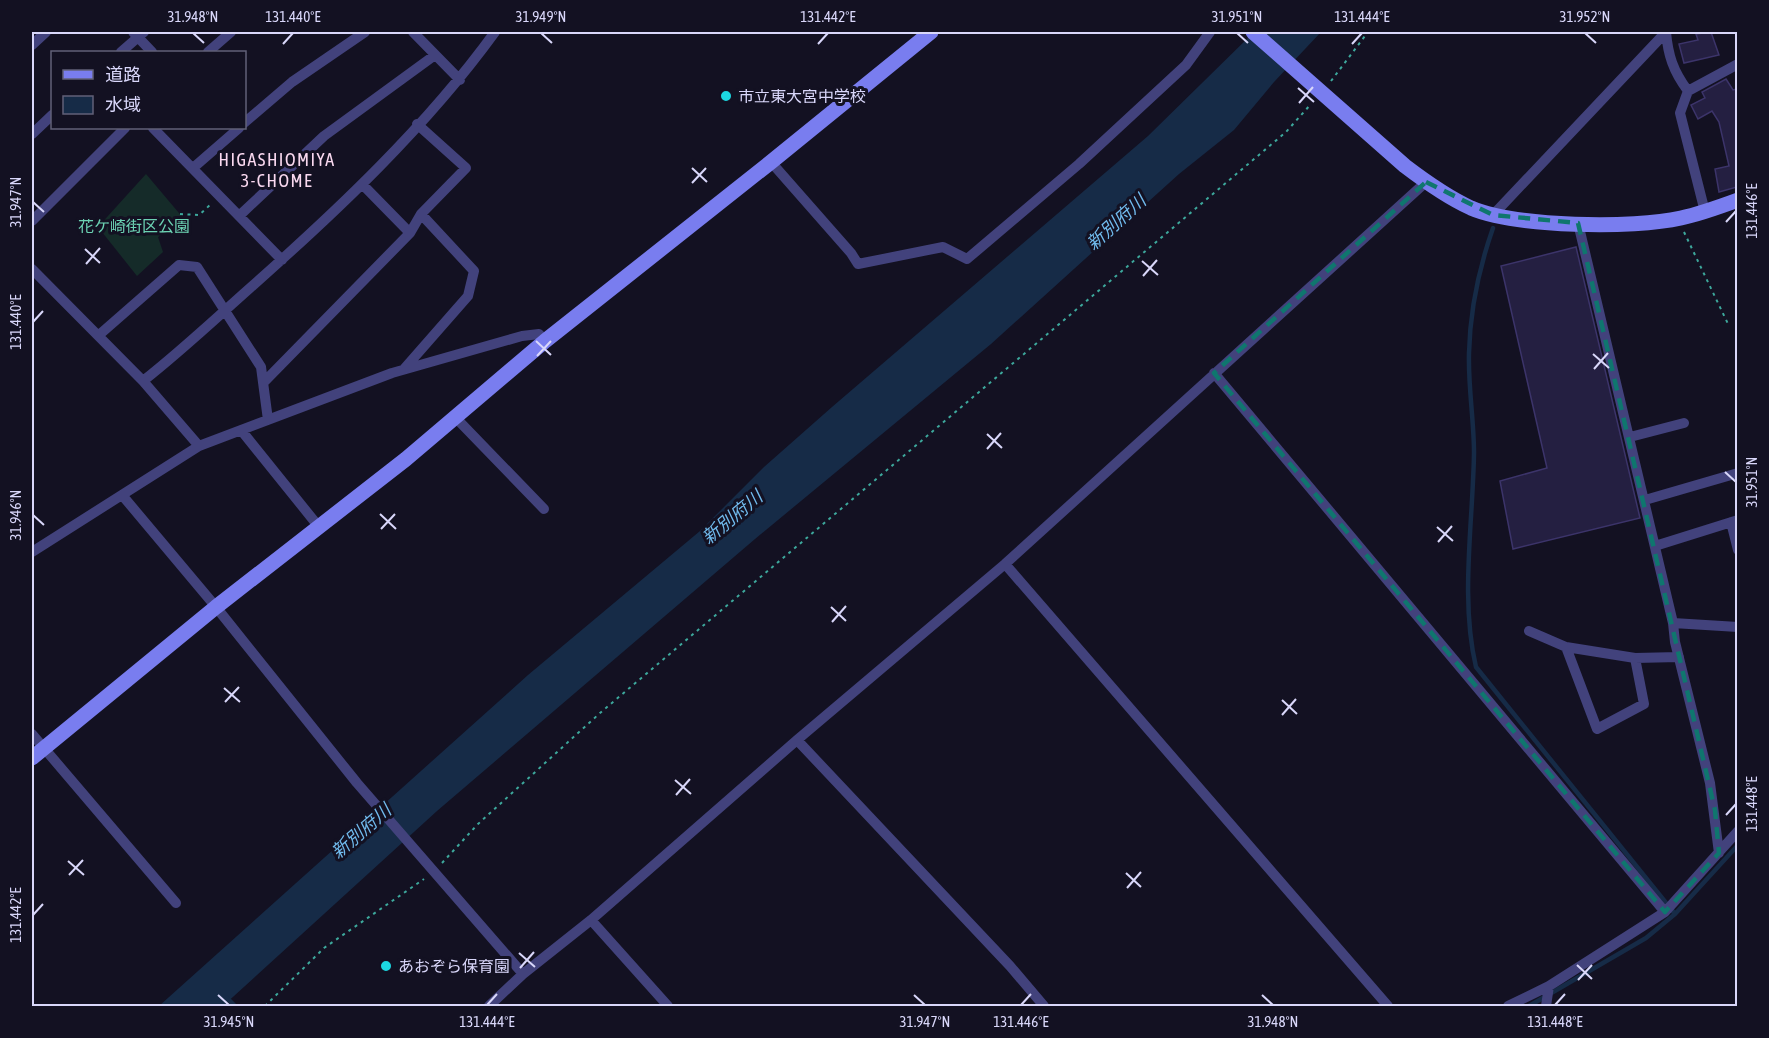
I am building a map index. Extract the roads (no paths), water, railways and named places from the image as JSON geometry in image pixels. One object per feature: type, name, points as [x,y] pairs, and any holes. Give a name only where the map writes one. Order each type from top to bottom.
[{"type":"street","points":[[32,45],[46,32]]},
{"type":"street","points":[[209,51],[231,32]]},
{"type":"street","points":[[246,121],[292,82],[365,32]]},
{"type":"street","points":[[412,32],[460,80]]},
{"type":"street","points":[[143,381],[183,350],[362,184],[460,80],[495,32]]},
{"type":"street","points":[[37,753],[931,32]]},
{"type":"street","points":[[771,162],[851,253],[858,264],[943,247],[967,259],[1079,164],[1186,65],[1210,32]]},
{"type":"street","points":[[1253,32],[1320,94],[1426,182],[1473,208],[1494,215],[1527,221],[1646,223],[1677,219],[1737,200]]},
{"type":"street","points":[[1494,215],[1666,32],[1668,55],[1679,79],[1688,91]]},
{"type":"street","points":[[122,51],[138,33],[151,51]]},
{"type":"street","points":[[239,216],[324,136],[435,55]]},
{"type":"street","points":[[1704,212],[1680,113],[1688,91],[1737,64]]},
{"type":"street","points":[[32,134],[51,116]]},
{"type":"street","points":[[265,381],[410,233],[421,214],[466,168],[417,124]]},
{"type":"street","points":[[32,221],[124,129]]},
{"type":"street","points":[[154,129],[282,260]]},
{"type":"street","points":[[193,168],[238,129]]},
{"type":"street","points":[[489,1006],[1005,564],[1426,182]]},
{"type":"street","points":[[362,184],[410,233]]},
{"type":"street","points":[[404,369],[468,296],[474,272],[421,214]]},
{"type":"street","points":[[1578,223],[1710,783],[1719,853]]},
{"type":"street","points":[[99,335],[179,264],[197,267],[261,367],[265,381],[268,420]]},
{"type":"street","points":[[32,269],[143,381],[199,446]]},
{"type":"street","points":[[32,552],[199,446],[404,369],[522,336],[538,334],[545,341]]},
{"type":"street","points":[[1214,373],[1665,912]]},
{"type":"street","points":[[455,417],[544,509]]},
{"type":"street","points":[[1630,437],[1684,423]]},
{"type":"street","points":[[241,430],[319,527]]},
{"type":"street","points":[[1645,500],[1737,473]]},
{"type":"street","points":[[122,495],[216,607],[357,783],[524,974]]},
{"type":"street","points":[[1655,546],[1734,521],[1737,550]]},
{"type":"street","points":[[1005,564],[1388,1006]]},
{"type":"street","points":[[1673,623],[1737,627]]},
{"type":"street","points":[[1529,631],[1566,647],[1635,658],[1679,657]]},
{"type":"street","points":[[1566,647],[1598,729],[1644,704],[1635,658]]},
{"type":"street","points":[[32,734],[37,753],[176,903]]},
{"type":"street","points":[[797,740],[1010,966],[1044,1006]]},
{"type":"street","points":[[1508,1006],[1549,986],[1665,912],[1737,831]]},
{"type":"street","points":[[591,920],[668,1006]]},
{"type":"street","points":[[1546,1006],[1549,986]]},
{"type":"water","name":"新別府川","points":[[1254,32],[1321,32],[1274,82],[1234,130],[1179,174],[991,344],[755,539],[437,811],[223,1006],[159,1006],[528,675],[700,531],[764,467],[832,407],[1148,136]]},
{"type":"waterway","points":[[1493,228],[1476,290],[1469,353],[1474,453],[1468,588],[1471,641],[1476,667],[1675,914]]},
{"type":"waterway","points":[[1529,1006],[1646,938],[1675,914],[1738,845]]},
{"type":"waterway","points":[[227,998],[235,1006]]},
{"type":"place","name":"市立東大宮中学校","points":[[726,96]]},
{"type":"place","name":"あおぞら保育園","points":[[386,966]]},
{"type":"district","name":"HIGASHIOMIYA 3-CHOME","points":[[277,169]]},
{"type":"park label","name":"花ケ崎街区公園","points":[[134,226]]}]
